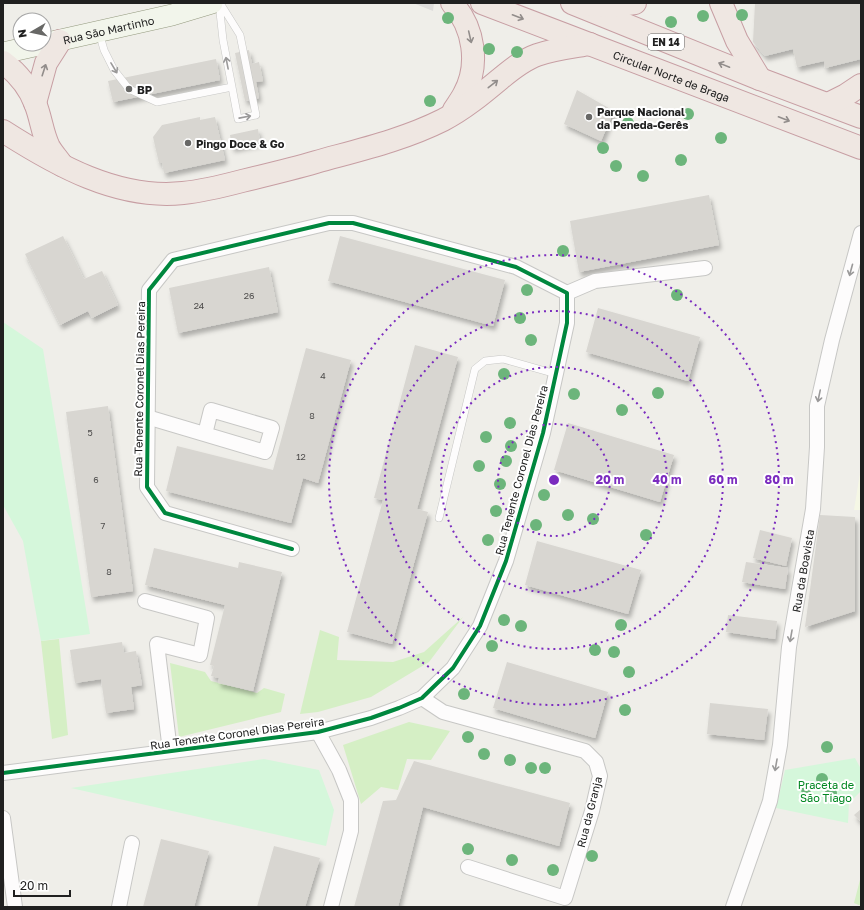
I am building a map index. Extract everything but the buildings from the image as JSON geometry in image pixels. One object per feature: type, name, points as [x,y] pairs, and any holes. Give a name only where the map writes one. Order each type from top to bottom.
[{"type":"highway","points":[[450,116],[465,94],[472,72],[473,52],[470,33],[464,20],[452,3]]},
{"type":"highway","name":"Circular Norte de Braga","points":[[482,3],[861,148]]},
{"type":"highway","points":[[572,3],[612,6],[635,3]]},
{"type":"highway","name":"EN 14","points":[[572,3],[760,79],[861,117]]},
{"type":"highway","points":[[722,3],[737,41],[760,79]]},
{"type":"highway","points":[[35,103],[46,63],[60,41]]},
{"type":"highway","points":[[4,131],[31,149],[94,180],[132,190],[160,193],[182,193],[208,189],[280,172],[397,139],[427,128],[450,116],[524,62],[537,55],[590,44]]},
{"type":"highway","points":[[3,62],[13,70],[25,84],[35,103],[41,125],[50,148],[62,165]]},
{"type":"highway","points":[[828,104],[861,85]]},
{"type":"highway","points":[[31,149],[28,142],[29,135],[34,128],[41,125]]},
{"type":"main road","name":"Rua São Martinho","points":[[3,54],[172,15],[212,3]]},
{"type":"street","name":"Rua Tenente Coronel Dias Pereira","points":[[3,773],[318,732],[371,718],[422,698],[453,668],[480,626],[506,561],[543,433],[567,324],[567,293],[516,267],[353,224],[329,223],[173,260],[149,290],[147,488],[165,513],[292,549]]},
{"type":"street","name":"Rua da Boavista","points":[[733,907],[770,801],[780,745],[790,647],[813,509],[817,447],[817,406],[832,340],[861,233]]},
{"type":"street","points":[[567,293],[595,281],[705,268]]},
{"type":"street","name":"Rua Tenente Coronel Dias Pereira","points":[[147,417],[205,434]]},
{"type":"street","points":[[145,601],[207,618],[200,655],[157,644],[170,751]]},
{"type":"street","name":"Rua da Granja","points":[[422,698],[443,712],[585,751],[596,762],[600,776],[592,811],[565,898],[468,867]]},
{"type":"street","points":[[318,732],[340,770],[351,800],[351,831],[331,907]]},
{"type":"street","points":[[3,818],[15,907]]},
{"type":"street","points":[[119,907],[132,843]]},
{"type":"lane","points":[[219,3],[240,35],[256,115],[238,119],[223,40],[219,3]]},
{"type":"lane","points":[[99,32],[104,50],[114,70],[129,89],[157,102],[232,87]]},
{"type":"lane","points":[[439,518],[475,369],[485,361],[503,359],[556,374]]},
{"type":"shaded area","points":[[861,467],[861,510],[854,510]]},
{"type":"green space","points":[[3,322],[43,349],[90,634],[41,641],[23,541],[3,505]]},
{"type":"green space","points":[[463,617],[429,662],[371,697],[318,712],[300,714],[320,630],[339,637],[337,660],[393,662],[424,652]]},
{"type":"green space","points":[[59,639],[68,735],[52,739],[41,641]]},
{"type":"green space","points":[[170,663],[205,672],[211,681],[257,693],[264,688],[285,694],[281,712],[179,737]]},
{"type":"green space","points":[[409,722],[450,731],[431,760],[407,759],[398,790],[381,787],[361,804],[343,745]]},
{"type":"green space","name":"Praceta de São Tiago","points":[[855,758],[861,769],[861,791],[849,803],[848,823],[776,808],[785,770]]},
{"type":"green space","points":[[264,759],[319,770],[334,810],[326,846],[71,788]]},
{"type":"green space","points":[[861,876],[861,906],[854,903]]},
{"type":"pier","points":[[413,3],[434,3],[433,11]]},
{"type":"cycle path","points":[[3,773],[318,732],[371,718],[422,698],[453,668],[480,626],[506,561],[543,433],[567,323],[567,293],[516,267],[353,223],[329,223],[173,260],[149,290],[147,487],[165,513],[292,549]]},
{"type":"place","name":"BP","points":[[129,89]]},
{"type":"place","name":"Parque Nacional da Peneda-Gerês","points":[[589,117]]},
{"type":"place","name":"Pingo Doce & Go","points":[[188,143]]}]
